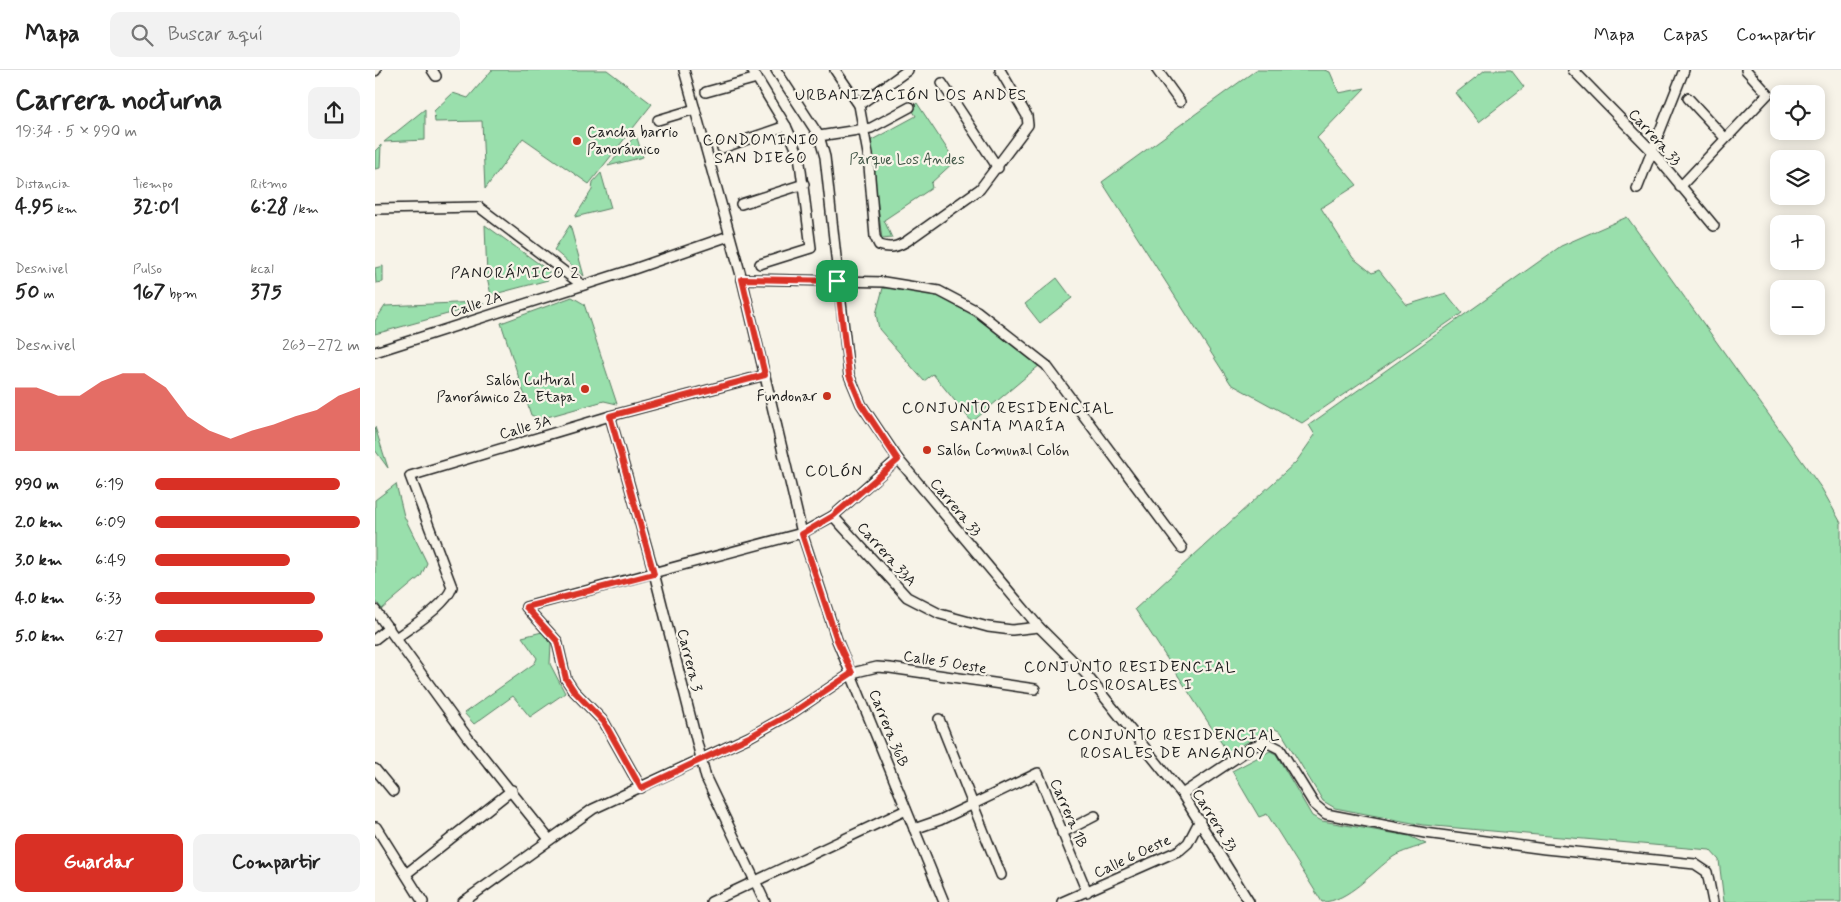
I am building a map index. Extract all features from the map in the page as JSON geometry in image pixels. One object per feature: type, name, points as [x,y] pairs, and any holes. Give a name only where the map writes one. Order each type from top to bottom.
[{"type":"street","name":"Carrera 36B","points":[[684,70],[742,279],[802,534],[837,640],[944,902]]},
{"type":"street","name":"Carrera 33","points":[[776,70],[819,136],[825,157],[837,281],[849,375],[861,404],[898,460],[1039,627],[1085,673],[1182,794],[1200,820],[1249,902]]},
{"type":"street","points":[[835,70],[859,105],[864,130],[875,237],[879,245],[887,248],[898,246],[980,189],[998,168],[1029,121],[999,70]]},
{"type":"street","points":[[859,105],[908,70]]},
{"type":"street","points":[[1157,70],[1180,102]]},
{"type":"street","name":"Carrera 33","points":[[1573,70],[1652,151],[1714,226]]},
{"type":"street","points":[[1637,190],[1683,70]]},
{"type":"street","points":[[1680,187],[1768,94],[1746,70]]},
{"type":"street","points":[[706,92],[754,74],[786,126],[799,155],[811,248],[760,264]]},
{"type":"street","points":[[942,83],[998,168]]},
{"type":"street","points":[[1688,98],[1725,138]]},
{"type":"street","points":[[819,136],[864,130],[910,107]]},
{"type":"street","points":[[658,120],[695,108]]},
{"type":"street","points":[[722,148],[786,126]]},
{"type":"street","points":[[741,204],[804,184]]},
{"type":"street","points":[[375,209],[479,207],[582,285]]},
{"type":"street","name":"Calle 2A","points":[[376,350],[729,236]]},
{"type":"street","points":[[742,279],[884,282],[939,291],[977,311],[1046,365],[1182,548]]},
{"type":"street","name":"Calle 3A","points":[[396,638],[434,610],[450,594],[452,587],[410,476],[610,416],[765,375]]},
{"type":"street","name":"Carrera 3","points":[[610,416],[654,574],[711,793],[765,902]]},
{"type":"street","points":[[641,788],[604,722],[574,691],[566,679],[557,641],[526,607],[802,534],[833,516],[898,460]]},
{"type":"street","name":"Carrera 33A","points":[[833,516],[907,598],[940,614],[988,627],[1012,630],[1039,627]]},
{"type":"street","points":[[375,610],[468,738],[512,790],[549,839]]},
{"type":"street","points":[[375,639],[389,628]]},
{"type":"street","name":"Calle 5 Oeste","points":[[852,673],[877,667],[890,668],[1035,689]]},
{"type":"street","points":[[463,902],[593,809],[701,760],[792,713],[852,673]]},
{"type":"street","points":[[939,719],[1001,876]]},
{"type":"street","points":[[1182,794],[1254,746],[1266,742],[1280,749],[1314,804],[1326,814],[1425,833],[1545,849],[1695,864],[1707,872],[1713,902]]},
{"type":"street","points":[[375,769],[393,791]]},
{"type":"street","name":"Carrera 1B","points":[[973,804],[1038,773],[1087,892]]},
{"type":"street","points":[[405,874],[512,790]]},
{"type":"street","points":[[914,829],[973,804]]},
{"type":"street","points":[[711,902],[756,883],[906,810]]},
{"type":"street","points":[[1062,833],[1095,816]]},
{"type":"street","name":"Calle 6 Oeste","points":[[1062,902],[1180,850],[1188,843],[1200,820]]},
{"type":"street","points":[[376,827],[423,902]]},
{"type":"green space","name":"Cancha barrio Panorámico","points":[[492,70],[607,70],[652,104],[589,184],[523,138],[485,189],[482,121],[435,122],[434,111],[453,93],[468,98]]},
{"type":"green space","points":[[1256,70],[1324,70],[1330,72],[1339,93],[1365,88],[1317,138],[1357,185],[1321,208],[1353,258],[1372,273],[1379,270],[1407,305],[1446,293],[1462,313],[1302,423],[1231,384],[1102,182]]},
{"type":"green space","points":[[1485,70],[1511,70],[1524,87],[1479,122],[1456,93]]},
{"type":"green space","name":"Parque Los Andes","points":[[917,103],[955,161],[931,183],[932,188],[884,220],[892,238],[882,239],[870,141],[916,116],[911,108]]},
{"type":"green space","points":[[425,109],[425,140],[384,142]]},
{"type":"green space","points":[[636,135],[643,157],[608,166]]},
{"type":"green space","points":[[381,145],[380,168],[375,169],[375,151]]},
{"type":"green space","points":[[601,173],[611,208],[575,217],[592,190],[593,182]]},
{"type":"green space","points":[[1627,217],[1822,489],[1841,523],[1841,902],[1724,902],[1719,860],[1710,850],[1423,825],[1335,808],[1323,801],[1281,732],[1273,728],[1228,753],[1135,609],[1296,462],[1315,435],[1309,425],[1561,246]]},
{"type":"green space","points":[[485,225],[549,271],[548,280],[491,295],[487,277]]},
{"type":"green space","points":[[570,225],[584,276],[554,250]]},
{"type":"green space","points":[[383,266],[383,282],[376,283],[375,268]]},
{"type":"green space","points":[[1057,278],[1072,298],[1040,323],[1025,304]]},
{"type":"green space","points":[[883,288],[923,290],[949,298],[990,325],[1040,365],[972,422],[933,374],[924,381],[879,329],[876,314]]},
{"type":"green space","points":[[572,297],[584,304],[617,404],[604,401],[540,419],[531,415],[501,323]]},
{"type":"green space","points":[[479,302],[484,304],[375,334],[375,321],[385,306]]},
{"type":"green space","points":[[375,427],[388,468],[375,450]]},
{"type":"green space","points":[[396,484],[404,516],[427,563],[421,576],[382,609],[375,600],[375,500]]},
{"type":"green space","points":[[542,632],[551,643],[550,664],[565,693],[530,717],[513,696],[474,724],[464,713],[535,663],[537,658],[522,637]]},
{"type":"green space","points":[[1270,751],[1276,754],[1312,816],[1322,821],[1409,836],[1426,844],[1393,857],[1360,885],[1341,897],[1332,901],[1322,902],[1267,814],[1259,817],[1232,771]]},
{"type":"place","name":"Cancha barrio Panorámico","points":[[577,141]]},
{"type":"place","name":"Salón Cultural Panorámico 2a. Etapa","points":[[585,389]]},
{"type":"place","name":"Fundonar","points":[[827,396]]},
{"type":"place","name":"Salón Comunal Colón","points":[[927,450]]},
{"type":"district","name":"URBANIZACIÓN LOS ANDES","points":[[911,94]]},
{"type":"district","name":"CONDOMINIO SAN DIEGO","points":[[761,148]]},
{"type":"district","name":"PANORÁMICO 2","points":[[515,272]]},
{"type":"district","name":"CONJUNTO RESIDENCIAL SANTA MARÍA","points":[[1008,416]]},
{"type":"district","name":"COLÓN","points":[[834,470]]},
{"type":"district","name":"CONJUNTO RESIDENCIAL LOS ROSALES I","points":[[1130,675]]},
{"type":"district","name":"CONJUNTO RESIDENCIAL ROSALES DE ANGANOY","points":[[1174,743]]},
{"type":"route","points":[[742,279],[837,281],[849,375],[861,404],[898,460],[833,516],[802,534],[837,640],[852,673],[792,713],[749,737],[641,788],[609,729],[574,691],[566,679],[557,641],[526,607],[654,574],[610,416],[765,375],[742,279]]}]
